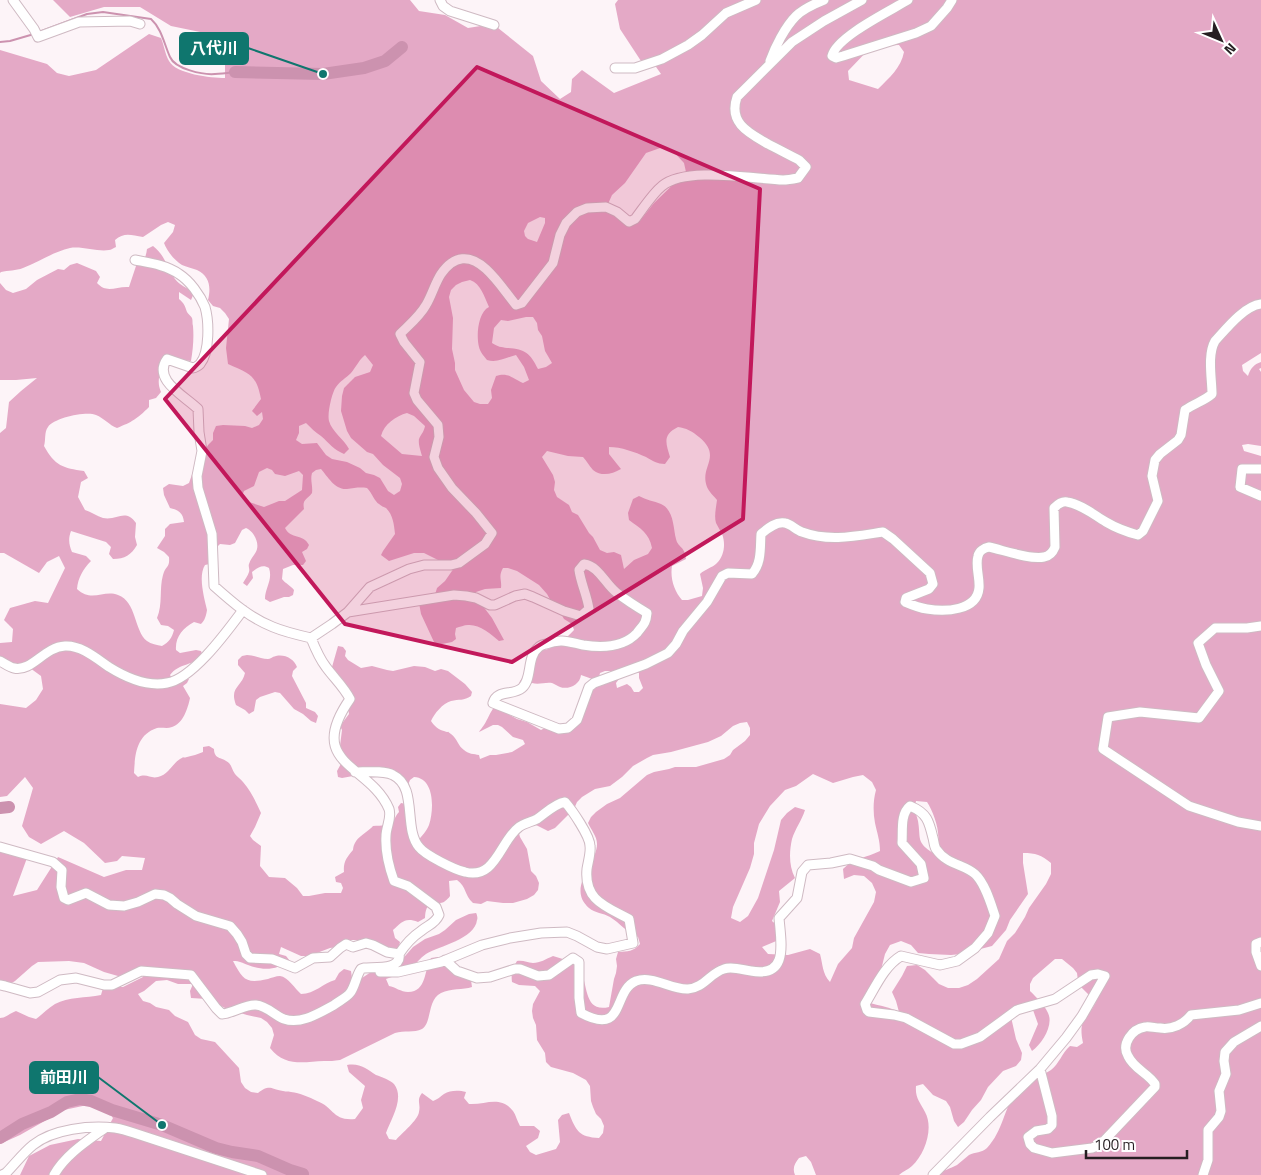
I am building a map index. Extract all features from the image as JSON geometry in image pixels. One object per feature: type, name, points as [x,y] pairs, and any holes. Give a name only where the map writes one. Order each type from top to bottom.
[{"type":"street","points":[[13,0],[36,33],[79,22],[130,21],[140,24]]},
{"type":"street","points":[[440,0],[443,6],[450,11],[494,25]]},
{"type":"street","points":[[615,68],[635,68],[662,59],[702,35],[726,13],[756,0]]},
{"type":"street","points":[[769,65],[774,51],[790,23],[802,11],[824,0]]},
{"type":"street","points":[[310,638],[348,612],[370,587],[409,569],[424,565],[451,565],[459,562],[485,544],[492,533],[452,488],[438,468],[434,457],[439,437],[438,425],[414,394],[420,362],[400,334],[426,307],[442,273],[455,260],[461,258],[476,261],[497,280],[516,305],[522,303],[553,263],[560,235],[566,223],[578,212],[587,208],[606,207],[617,212],[629,222],[635,219],[661,186],[675,178],[725,175],[785,180],[798,178],[806,167],[799,160],[750,134],[740,124],[735,114],[734,106],[737,97],[792,42],[824,21],[862,0]]},
{"type":"street","points":[[908,0],[853,33],[840,43],[833,51],[832,56],[836,58],[916,33],[930,26],[952,0]]},
{"type":"street","points":[[0,985],[30,993],[38,992],[60,980],[76,978],[104,985],[112,985],[141,971],[190,975],[222,1014],[230,1014],[255,1005],[268,1009],[283,1018],[295,1021],[320,1013],[346,997],[351,992],[361,969],[396,964],[400,959],[399,954],[412,938],[434,922],[439,915],[436,907],[408,886],[394,881],[389,868],[386,838],[390,816],[389,811],[383,798],[368,782],[342,760],[336,749],[334,740],[335,726],[350,699],[326,667],[310,638],[270,626],[243,610],[214,586],[212,534],[198,488],[197,476],[202,451],[198,409],[166,382],[162,371],[167,358],[194,368],[200,364],[205,354],[207,341],[208,324],[204,307],[195,290],[181,275],[171,269],[135,260]]},
{"type":"street","points":[[348,612],[454,595],[476,598],[490,605],[496,605],[515,596],[525,594],[580,616],[589,609],[588,600],[580,582],[579,570],[584,564],[589,565],[597,571],[615,592],[647,614],[646,622],[633,637],[610,647],[555,640],[540,646],[531,660],[527,682],[520,690],[499,694],[494,698],[493,703],[558,729],[568,728],[577,720],[589,687],[594,683],[646,664],[668,653],[707,602],[722,576],[728,573],[752,574],[758,564],[761,534],[777,524],[785,523],[801,532],[822,537],[846,538],[883,532],[930,573],[933,584],[929,589],[906,598],[905,602],[926,609],[953,610],[970,604],[977,596],[979,587],[977,557],[984,548],[989,547],[1032,558],[1046,558],[1053,553],[1055,547],[1054,508],[1059,503],[1066,501],[1081,507],[1125,532],[1138,535],[1143,531],[1158,501],[1152,476],[1155,460],[1178,440],[1181,435],[1186,410],[1192,405],[1206,400],[1212,394],[1212,345],[1240,315],[1251,307],[1261,304]]},
{"type":"street","points":[[1261,469],[1242,469],[1240,487],[1261,496]]},
{"type":"street","points":[[0,661],[13,668],[27,667],[53,648],[74,646],[134,679],[150,683],[167,683],[186,674],[199,663],[224,636],[243,610]]},
{"type":"street","points":[[1261,626],[1215,628],[1198,643],[1219,691],[1199,718],[1140,712],[1108,717],[1103,749],[1190,806],[1238,822],[1261,826]]},
{"type":"street","points":[[356,772],[388,773],[394,775],[402,782],[407,796],[412,835],[418,846],[424,852],[466,872],[477,873],[485,871],[519,827],[536,820],[558,803],[565,802],[580,822],[590,845],[587,884],[591,893],[601,904],[628,919],[633,943],[607,950],[567,932],[521,935],[491,943],[445,960],[398,972],[359,972]]},
{"type":"street","points":[[445,960],[457,971],[477,978],[490,977],[515,969],[538,976],[549,975],[573,958],[579,962],[581,1013],[600,1021],[610,1017],[615,1012],[626,989],[634,982],[651,980],[677,988],[688,989],[696,988],[725,968],[766,972],[779,962],[782,954],[779,918],[797,898],[802,872],[808,865],[850,859],[873,866],[911,882],[924,878],[921,864],[902,843],[905,809],[910,806],[919,810],[927,818],[936,849],[950,862],[974,873],[979,879],[995,916],[988,933],[975,948],[958,961],[940,965],[901,956],[893,961],[865,1004],[867,1010],[872,1013],[906,1018],[954,1044],[962,1044],[980,1037],[1017,1010],[1055,998],[1091,975],[1105,976],[1082,1016],[1040,1069],[934,1175]]},
{"type":"street","points":[[0,847],[53,862],[62,870],[64,898],[68,900],[86,893],[109,905],[124,906],[156,894],[164,895],[196,916],[230,926],[242,942],[246,954],[250,958],[272,959],[295,968],[313,958],[330,957],[346,944],[353,947],[366,943],[387,952],[399,954]]},
{"type":"street","points":[[1261,942],[1256,944],[1256,952],[1261,966]]},
{"type":"street","points":[[1040,1069],[1052,1116],[1052,1125],[1048,1129],[1036,1131],[1028,1137],[1030,1144],[1034,1148],[1052,1153],[1092,1148],[1100,1145],[1155,1087],[1152,1079],[1136,1067],[1127,1055],[1126,1046],[1128,1038],[1137,1029],[1146,1026],[1163,1029],[1186,1021],[1191,1015],[1239,1010],[1261,1003]]},
{"type":"street","points":[[1204,1175],[1208,1160],[1208,1130],[1219,1117],[1221,1111],[1219,1091],[1226,1074],[1225,1052],[1234,1042],[1261,1026]]},
{"type":"street","points":[[54,1175],[58,1167],[76,1150],[105,1128]]},
{"type":"street","points":[[2,1175],[34,1145],[48,1137],[70,1129],[105,1128],[115,1128],[134,1133],[262,1175]]},
{"type":"highlighted area","points":[[477,67],[760,189],[743,519],[512,662],[345,624],[165,399]]},
{"type":"shaded area","points":[[53,0],[410,0],[419,11],[445,15],[468,28],[493,24],[533,56],[541,81],[560,99],[571,92],[572,79],[582,70],[614,93],[661,74],[654,64],[641,61],[620,29],[615,4],[618,0],[1261,0],[1261,353],[1242,365],[1243,371],[1248,376],[1253,367],[1261,362],[1261,368],[1259,369],[1261,372],[1261,446],[1242,445],[1244,451],[1261,456],[1261,1175],[936,1175],[957,1165],[969,1155],[987,1148],[997,1134],[1017,1090],[1051,1070],[1070,1046],[1077,1047],[1083,1043],[1082,1024],[1096,1002],[1081,987],[1077,973],[1073,968],[1062,959],[1055,959],[1033,978],[1030,984],[1030,991],[1048,1013],[1049,1023],[1046,1034],[1040,1044],[1032,1051],[1029,1045],[1038,1024],[1033,1010],[1028,1005],[1011,1017],[1016,1039],[1022,1053],[1021,1060],[1016,1066],[1003,1071],[988,1087],[981,1100],[964,1122],[958,1127],[946,1101],[933,1095],[923,1084],[916,1086],[917,1097],[928,1118],[927,1140],[917,1161],[899,1175],[816,1175],[811,1162],[806,1156],[799,1158],[796,1162],[794,1168],[795,1175],[20,1175],[29,1156],[50,1145],[78,1139],[101,1141],[113,1118],[105,1108],[92,1104],[64,1110],[0,1144],[0,1018],[16,1011],[36,1019],[60,1002],[101,995],[103,988],[123,987],[143,977],[140,970],[126,976],[118,976],[84,963],[69,961],[38,962],[15,981],[0,990],[0,842],[19,849],[27,858],[13,896],[37,890],[58,857],[104,877],[126,870],[142,870],[145,858],[122,856],[117,861],[105,863],[84,843],[64,831],[41,844],[29,837],[22,826],[33,788],[25,777],[7,796],[0,797],[0,704],[26,708],[36,700],[43,689],[41,676],[30,668],[0,660],[0,643],[12,642],[13,629],[4,620],[10,608],[35,601],[48,603],[65,568],[59,556],[47,562],[39,573],[4,553],[0,553],[0,433],[6,428],[9,402],[37,378],[0,380],[0,283],[6,290],[13,293],[26,289],[37,280],[58,269],[64,270],[70,265],[77,263],[96,271],[100,277],[97,283],[104,288],[129,287],[136,266],[144,259],[147,249],[153,246],[161,254],[177,281],[194,293],[191,300],[179,292],[179,299],[192,317],[191,361],[169,357],[159,378],[161,392],[156,398],[149,400],[149,407],[134,420],[117,428],[96,415],[70,416],[48,427],[44,446],[52,458],[60,465],[84,471],[88,478],[81,482],[78,497],[85,510],[103,518],[128,516],[136,523],[135,537],[137,545],[130,554],[121,558],[113,559],[109,554],[111,547],[106,542],[71,531],[69,542],[72,552],[86,556],[91,561],[81,574],[77,589],[88,595],[113,594],[124,599],[132,610],[140,631],[149,642],[162,646],[170,640],[174,630],[168,626],[161,625],[157,618],[160,607],[162,580],[169,557],[157,548],[165,536],[165,529],[170,524],[184,522],[180,512],[170,508],[163,488],[169,484],[183,486],[189,483],[196,463],[213,440],[216,426],[245,426],[252,428],[259,425],[263,419],[262,412],[257,416],[252,411],[261,399],[257,384],[247,373],[228,364],[226,348],[229,319],[220,308],[213,306],[208,300],[209,287],[207,279],[197,270],[179,263],[165,246],[164,243],[173,232],[175,225],[168,222],[143,237],[121,236],[115,240],[116,247],[110,250],[70,248],[18,270],[0,273],[0,50],[47,64],[57,73],[69,76],[96,70],[149,34],[161,38],[169,61],[179,69],[203,76],[225,78],[225,58],[210,51],[205,33],[171,26],[140,7],[104,7],[70,17]],"holes":[[[899,45],[904,52],[897,68],[878,89],[849,80],[848,71],[872,46]],[[663,147],[671,149],[684,163],[686,172],[654,203],[639,222],[613,212],[608,204],[612,195],[625,183],[646,153]],[[540,217],[545,218],[545,223],[537,242],[525,236],[524,231],[528,223]],[[470,280],[474,282],[482,291],[489,307],[482,314],[478,331],[479,347],[483,355],[487,360],[494,361],[516,355],[524,367],[529,380],[523,383],[507,375],[496,376],[491,390],[492,398],[488,404],[474,402],[464,390],[455,370],[452,349],[453,318],[449,297],[451,290],[456,285]],[[533,317],[542,336],[545,351],[552,363],[538,369],[532,359],[523,351],[501,347],[492,343],[494,328],[501,320],[508,321]],[[365,355],[373,365],[370,372],[355,377],[344,388],[341,411],[351,438],[367,452],[373,454],[383,465],[400,478],[402,484],[400,491],[394,495],[388,491],[380,478],[366,473],[347,462],[332,459],[326,455],[317,443],[302,444],[296,440],[299,426],[306,423],[337,450],[344,454],[349,449],[335,432],[329,421],[330,403],[334,390],[351,373]],[[407,413],[414,416],[425,426],[419,439],[422,456],[402,454],[381,436],[388,424],[395,418]],[[681,427],[694,433],[706,444],[710,456],[705,480],[708,489],[717,500],[715,520],[724,542],[723,553],[719,560],[715,565],[700,574],[703,588],[702,596],[688,600],[682,600],[673,584],[672,566],[686,559],[684,552],[677,542],[671,515],[665,507],[639,496],[633,499],[628,513],[629,520],[647,535],[652,548],[648,554],[634,560],[624,569],[621,555],[600,550],[578,515],[572,512],[569,505],[557,497],[554,490],[555,482],[553,475],[542,457],[547,451],[583,457],[593,470],[600,474],[607,474],[621,469],[609,454],[609,447],[628,450],[657,463],[665,464],[670,457],[666,440],[673,430]],[[267,468],[275,474],[285,476],[299,471],[303,475],[302,490],[285,501],[279,501],[264,507],[249,502],[242,496],[244,491],[254,486],[259,472]],[[321,469],[332,482],[343,489],[367,488],[378,503],[386,508],[392,517],[395,534],[381,555],[389,561],[414,553],[424,553],[454,568],[445,581],[437,588],[434,598],[419,603],[421,614],[437,645],[452,642],[456,639],[456,628],[466,625],[481,628],[499,641],[504,640],[492,618],[476,597],[476,592],[485,589],[501,588],[500,576],[503,568],[508,568],[517,571],[539,585],[564,619],[572,624],[574,630],[552,648],[528,652],[526,673],[518,686],[523,687],[532,683],[553,683],[567,688],[576,684],[581,675],[595,680],[599,677],[600,673],[605,671],[635,671],[639,673],[643,688],[639,692],[634,692],[627,684],[617,688],[616,683],[619,679],[602,683],[595,688],[583,703],[570,726],[554,723],[541,730],[495,706],[479,732],[493,725],[498,725],[513,737],[523,740],[525,744],[512,752],[490,755],[480,759],[479,755],[466,751],[453,736],[448,732],[438,729],[431,721],[445,704],[471,696],[472,692],[465,684],[448,671],[441,669],[435,671],[425,667],[414,666],[393,671],[372,666],[361,668],[348,660],[345,656],[346,651],[343,647],[338,646],[332,667],[347,703],[349,714],[340,726],[342,730],[340,746],[342,762],[337,771],[338,777],[388,776],[410,795],[411,790],[408,785],[410,780],[414,777],[421,779],[426,783],[431,796],[431,819],[424,834],[417,841],[406,804],[401,803],[398,807],[399,812],[391,823],[373,826],[356,842],[353,850],[347,857],[344,872],[335,877],[336,882],[341,883],[343,888],[341,893],[303,896],[285,878],[269,877],[260,866],[261,846],[250,836],[261,813],[246,785],[235,774],[227,761],[215,755],[214,749],[209,746],[203,747],[203,752],[183,757],[165,774],[158,777],[138,777],[134,773],[138,746],[145,735],[157,728],[168,728],[179,723],[188,706],[190,698],[183,686],[189,679],[173,680],[170,675],[178,668],[203,656],[201,651],[196,650],[180,653],[176,650],[176,645],[178,637],[186,627],[194,622],[201,624],[205,618],[207,610],[202,581],[205,565],[214,563],[216,548],[220,544],[230,545],[235,543],[242,530],[246,528],[255,537],[257,546],[249,565],[249,573],[243,583],[247,586],[253,578],[252,572],[258,567],[265,566],[269,568],[270,572],[265,599],[270,602],[293,595],[294,590],[282,579],[283,569],[293,565],[303,565],[306,561],[302,552],[309,545],[304,539],[290,534],[285,528],[304,509],[304,501],[312,493],[311,476],[316,470]],[[747,722],[750,728],[750,735],[745,741],[724,759],[696,767],[675,767],[647,775],[620,798],[596,812],[588,823],[597,844],[593,860],[581,884],[583,900],[591,910],[610,917],[638,937],[640,944],[633,950],[618,952],[609,1007],[601,1008],[591,1002],[581,972],[572,958],[566,960],[553,956],[536,963],[517,961],[513,969],[512,982],[519,985],[535,986],[540,991],[533,1004],[532,1011],[536,1025],[537,1040],[545,1053],[546,1062],[551,1067],[573,1073],[586,1080],[590,1086],[593,1107],[604,1126],[603,1133],[599,1138],[587,1136],[579,1132],[569,1113],[562,1115],[558,1120],[560,1142],[556,1149],[536,1155],[530,1152],[526,1146],[538,1138],[540,1131],[534,1126],[520,1126],[513,1111],[508,1106],[498,1102],[469,1104],[464,1098],[466,1092],[452,1091],[433,1101],[422,1093],[416,1119],[396,1140],[389,1139],[386,1133],[398,1102],[397,1090],[390,1081],[360,1066],[347,1065],[349,1072],[365,1086],[361,1100],[363,1108],[355,1119],[337,1116],[323,1104],[298,1093],[270,1088],[258,1093],[251,1092],[241,1082],[239,1068],[215,1042],[201,1039],[195,1035],[188,1022],[175,1016],[169,1010],[143,1001],[138,994],[156,981],[167,980],[178,984],[193,984],[190,991],[191,998],[207,999],[227,1009],[261,1018],[267,1022],[272,1028],[274,1035],[270,1048],[282,1058],[295,1062],[340,1060],[395,1033],[422,1029],[427,1022],[431,1006],[437,996],[449,990],[472,987],[471,980],[445,958],[438,957],[431,958],[422,984],[414,991],[405,992],[389,986],[386,979],[408,970],[426,954],[456,941],[470,932],[475,927],[476,913],[456,920],[439,934],[425,939],[413,947],[399,963],[371,972],[359,980],[352,978],[351,971],[344,969],[335,980],[306,994],[301,994],[289,981],[280,976],[250,981],[240,973],[233,961],[270,969],[290,961],[286,956],[279,954],[281,947],[301,956],[309,956],[338,947],[351,940],[366,941],[391,950],[398,950],[400,942],[395,938],[393,930],[407,920],[418,922],[425,918],[428,906],[444,902],[450,896],[449,881],[457,880],[473,903],[481,904],[487,901],[513,903],[527,899],[538,890],[539,883],[531,871],[527,849],[518,830],[534,824],[548,831],[555,828],[574,809],[582,797],[595,789],[610,786],[633,766],[647,758],[708,742],[740,723]],[[813,774],[833,783],[863,775],[872,782],[876,790],[874,815],[880,851],[856,860],[843,869],[844,879],[854,875],[864,876],[872,883],[876,892],[874,902],[854,938],[852,948],[838,964],[830,982],[824,972],[820,954],[810,949],[788,955],[768,954],[762,947],[781,939],[780,928],[772,921],[780,902],[779,891],[795,878],[791,864],[791,844],[793,835],[805,810],[795,807],[781,820],[774,850],[758,898],[748,916],[740,922],[731,918],[733,907],[750,868],[759,824],[770,806],[785,790],[796,786]],[[916,801],[927,802],[932,810],[938,837],[938,843],[933,853],[922,843],[915,810]],[[1023,853],[1041,856],[1051,863],[1051,874],[1046,884],[1029,908],[1015,933],[1007,941],[999,959],[977,979],[959,988],[948,988],[939,984],[917,965],[907,966],[892,992],[899,1012],[870,1003],[885,954],[890,945],[901,941],[911,945],[918,953],[961,954],[992,946],[1006,930],[1010,920],[1028,894]]]},
{"type":"shaded area","points":[[247,655],[268,659],[283,656],[294,662],[297,667],[293,671],[292,676],[306,703],[306,708],[315,712],[318,716],[316,723],[294,709],[280,693],[275,692],[260,697],[256,700],[254,711],[249,714],[236,705],[234,694],[245,673],[238,665],[238,660],[242,656]]},
{"type":"waterway","points":[[39,32],[87,14],[103,12],[151,19],[160,32],[170,57],[177,65],[204,73],[235,72]]},
{"type":"waterway","points":[[0,42],[34,34]]},
{"type":"waterway","points":[[235,72],[323,74],[364,68],[385,61],[402,47]]},
{"type":"waterway","points":[[0,808],[9,807]]},
{"type":"waterway","points":[[0,1138],[22,1124],[51,1112],[67,1102],[80,1099],[162,1125],[216,1148],[258,1156],[303,1174]]},
{"type":"place","name":"八代川","points":[[323,74]]},
{"type":"place","name":"前田川","points":[[162,1125]]}]
